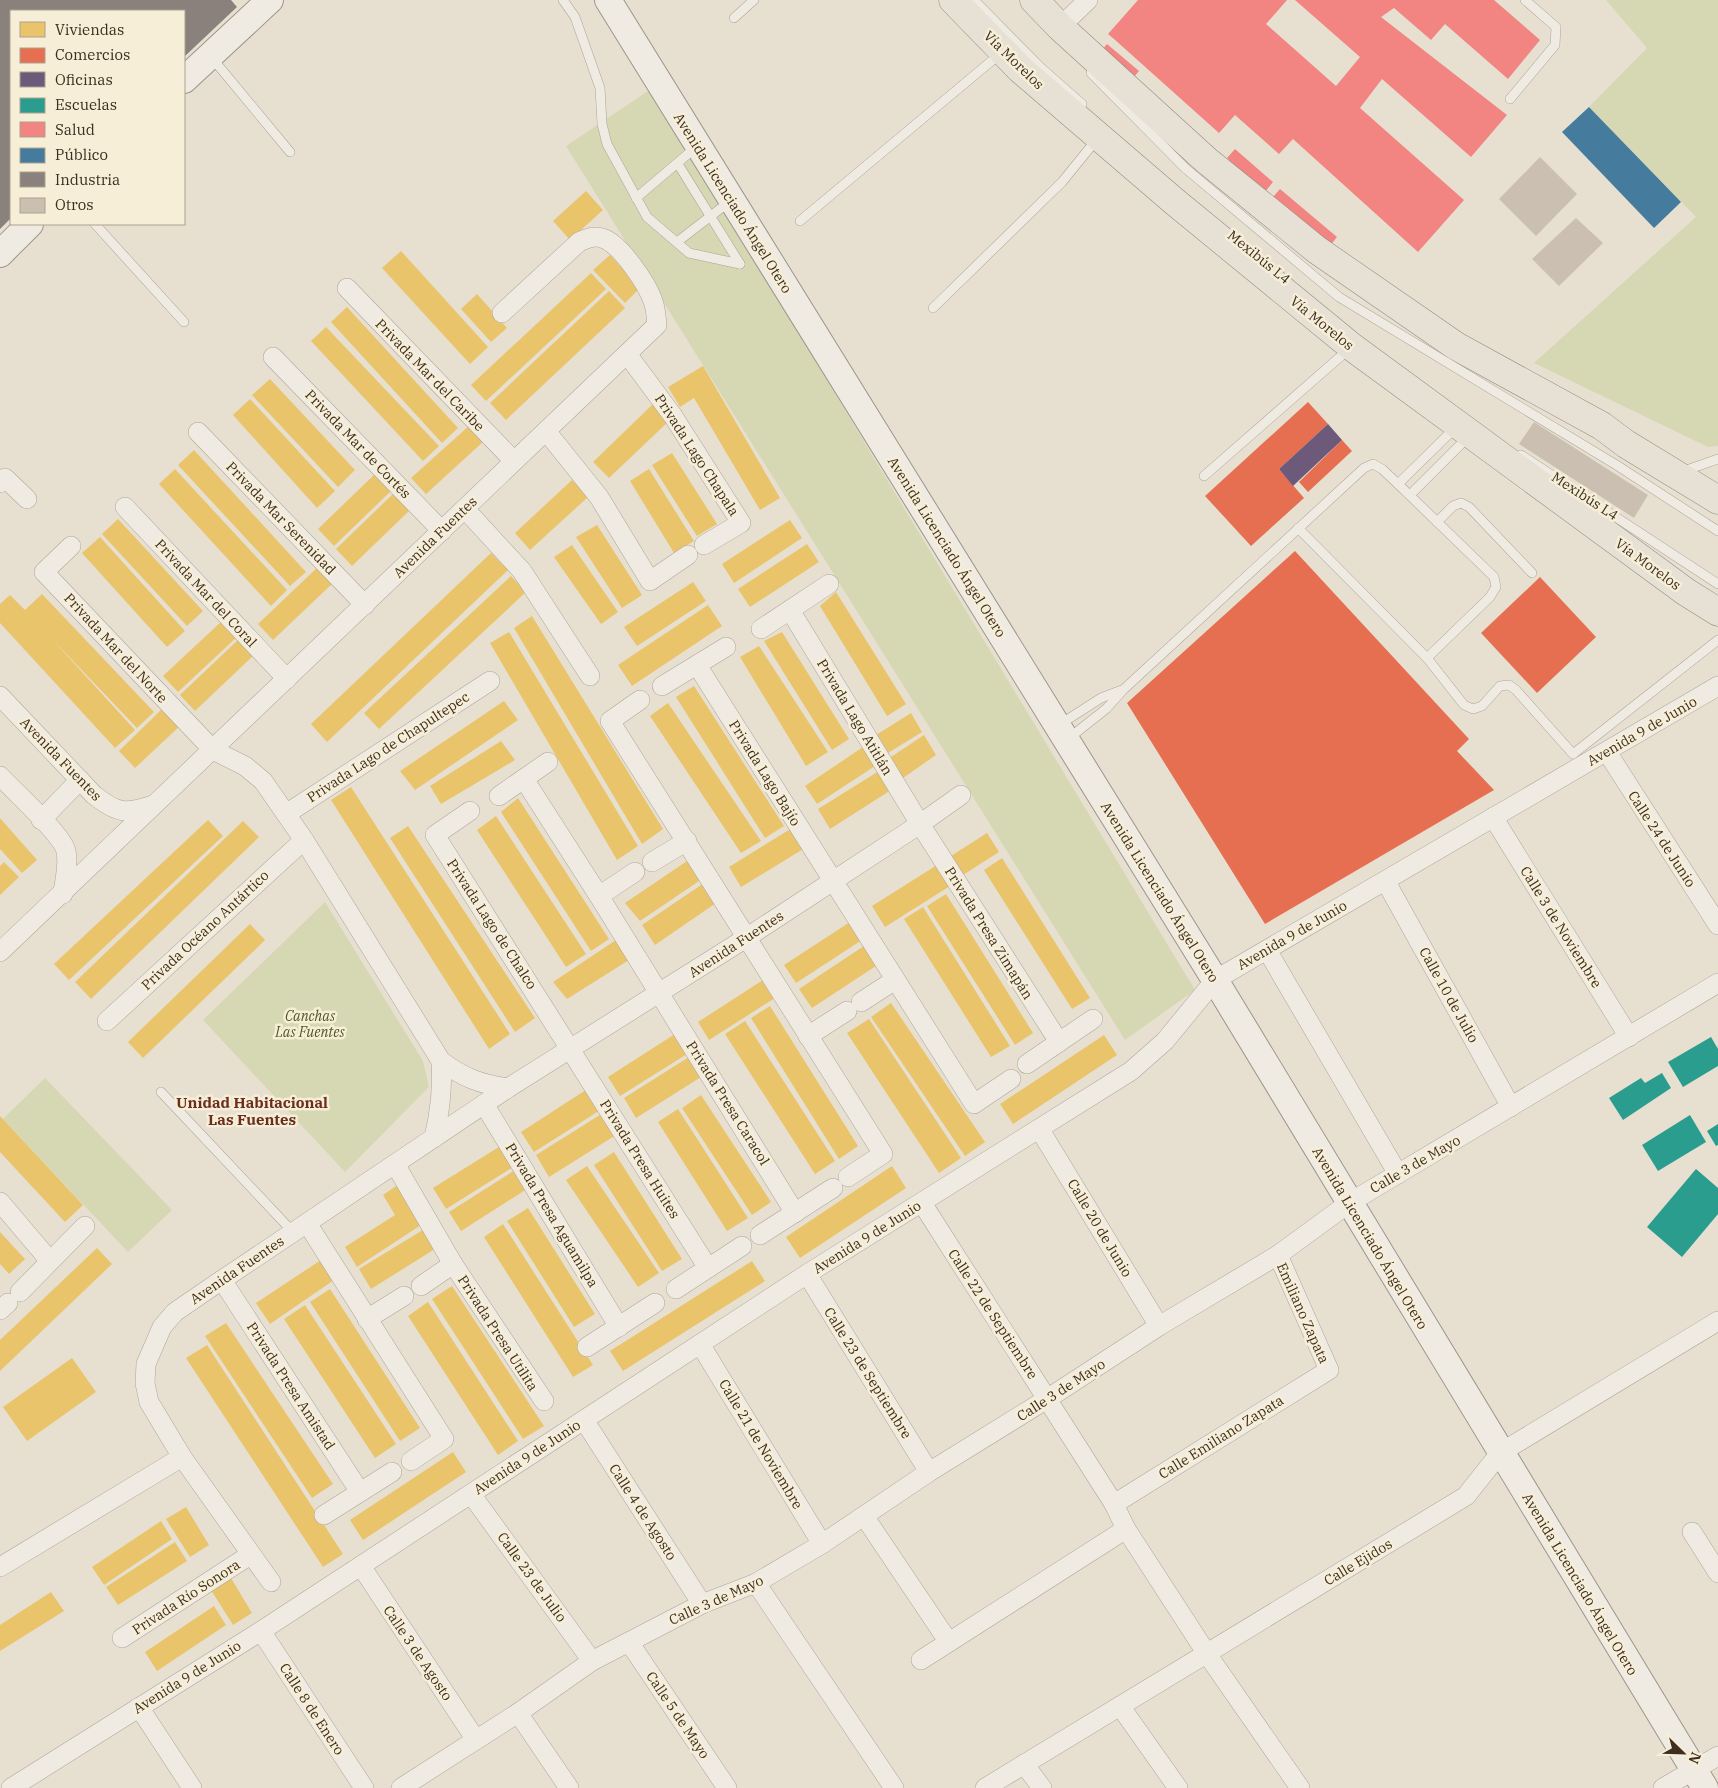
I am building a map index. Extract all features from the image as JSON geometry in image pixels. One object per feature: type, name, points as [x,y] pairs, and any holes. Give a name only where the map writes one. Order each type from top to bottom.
[{"type":"main road","points":[[185,79],[270,0]]},
{"type":"main road","name":"Avenida Licenciado Ángel Otero","points":[[608,0],[1215,980],[1696,1782]]},
{"type":"main road","name":"Vía Morelos","points":[[953,0],[1020,69],[1095,125],[1352,347],[1468,428],[1686,592],[1718,612]]},
{"type":"main road","points":[[1034,0],[1060,27],[1206,160],[1317,250],[1456,346],[1602,426],[1718,500]]},
{"type":"main road","points":[[0,254],[29,225]]},
{"type":"street","points":[[1060,27],[1088,0]]},
{"type":"street","name":"Avenida Fuentes","points":[[0,952],[658,325],[653,302],[635,269],[613,245],[603,238],[591,237],[579,242],[502,313]]},
{"type":"street","name":"Privada Mar del Caribe","points":[[347,288],[514,461]]},
{"type":"street","name":"Privada Lago Chapala","points":[[546,431],[599,497],[650,581],[741,523],[673,416],[627,354]]},
{"type":"street","name":"Privada Mar de Cortés","points":[[273,357],[442,531]]},
{"type":"street","name":"Privada Mar Serenidad","points":[[198,432],[365,605]]},
{"type":"street","points":[[0,483],[5,478],[26,499]]},
{"type":"street","name":"Privada Mar del Coral","points":[[125,507],[287,680]]},
{"type":"street","points":[[465,509],[522,571],[590,676]]},
{"type":"street","name":"Privada Mar del Norte","points":[[71,546],[44,572],[213,750]]},
{"type":"street","points":[[761,629],[829,584]]},
{"type":"street","name":"Privada Lago Atitlán","points":[[790,610],[920,824]]},
{"type":"street","points":[[662,686],[726,647]]},
{"type":"street","name":"Privada Lago Bajío","points":[[697,665],[974,1104],[1010,1079]]},
{"type":"street","name":"Privada Lago de Chapultepec","points":[[286,814],[490,681]]},
{"type":"street","name":"Avenida 9 de Junio","points":[[11,1788],[32,1782],[139,1707],[261,1631],[807,1274],[1040,1130],[1131,1071],[1165,1041],[1215,980],[1386,882],[1493,817],[1718,686]]},
{"type":"street","name":"Avenida Fuentes","points":[[0,696],[80,780],[110,808],[128,813],[157,804]]},
{"type":"street","points":[[640,700],[610,721],[883,1154],[760,1235]]},
{"type":"street","points":[[213,750],[244,766],[262,781],[304,840],[441,1061],[458,1074],[480,1084],[508,1088]]},
{"type":"street","name":"Calle 24 de Junio","points":[[1607,752],[1718,925]]},
{"type":"street","points":[[499,796],[548,762]]},
{"type":"street","name":"Privada Presa Caracol","points":[[524,779],[660,993],[795,1213]]},
{"type":"street","points":[[41,820],[80,780]]},
{"type":"street","points":[[3,786],[41,820],[66,849],[63,894]]},
{"type":"street","name":"Avenida Fuentes","points":[[271,1582],[182,1457],[149,1402],[145,1383],[146,1364],[162,1327],[175,1312],[508,1088],[572,1050],[746,938],[961,795]]},
{"type":"street","name":"Privada Lago de Chalco","points":[[470,811],[435,835],[572,1050]]},
{"type":"street","name":"Calle 3 de Noviembre","points":[[1493,817],[1630,1037]]},
{"type":"street","name":"Privada Presa Zimapán","points":[[920,824],[1058,1042]]},
{"type":"street","name":"Privada Océano Antártico","points":[[107,1021],[304,840]]},
{"type":"street","points":[[652,862],[687,842]]},
{"type":"street","points":[[599,896],[634,872]]},
{"type":"street","name":"Calle 10 de Julio","points":[[1386,882],[1512,1107]]},
{"type":"street","points":[[1267,950],[1398,1174]]},
{"type":"street","points":[[808,1036],[895,980]]},
{"type":"street","name":"Calle 3 de Mayo","points":[[401,1788],[518,1713],[592,1661],[702,1604],[756,1583],[822,1544],[929,1472],[1047,1399],[1159,1326],[1278,1255],[1349,1203],[1718,983]]},
{"type":"street","points":[[1027,1064],[1093,1019]]},
{"type":"street","name":"Privada Presa Huites","points":[[572,1050],[708,1268]]},
{"type":"street","points":[[434,1138],[441,1106],[443,1084],[441,1061]]},
{"type":"street","name":"Privada Presa Aguamilpa","points":[[484,1104],[619,1327]]},
{"type":"street","name":"Calle 20 de Junio","points":[[1040,1130],[1159,1326]]},
{"type":"street","name":"Privada Presa Utilita","points":[[396,1164],[453,1264],[544,1401]]},
{"type":"street","points":[[0,1202],[50,1261]]},
{"type":"street","name":"Calle 22 de Septiembre","points":[[922,1203],[1114,1504],[1126,1529],[1207,1654],[1300,1788]]},
{"type":"street","points":[[9,1301],[85,1226]]},
{"type":"street","points":[[300,1228],[367,1319],[444,1439],[411,1461]]},
{"type":"street","points":[[676,1289],[742,1246]]},
{"type":"street","name":"Emiliano Zapata","points":[[1278,1255],[1328,1370]]},
{"type":"street","name":"Privada Presa Utilita","points":[[421,1286],[453,1264]]},
{"type":"street","name":"Calle 23 de Septiembre","points":[[807,1274],[929,1472]]},
{"type":"street","name":"Privada Presa Amistad","points":[[222,1280],[360,1492]]},
{"type":"street","points":[[367,1319],[404,1296]]},
{"type":"street","points":[[587,1347],[655,1303]]},
{"type":"street","name":"Calle Ejidos","points":[[985,1788],[1466,1496],[1500,1453],[1718,1321]]},
{"type":"street","name":"Calle 21 de Noviembre","points":[[700,1344],[822,1544]]},
{"type":"street","name":"Calle Emiliano Zapata","points":[[1114,1504],[1328,1370]]},
{"type":"street","name":"Calle 4 de Agosto","points":[[584,1420],[702,1604]]},
{"type":"street","points":[[0,1567],[182,1457]]},
{"type":"street","points":[[324,1515],[392,1472]]},
{"type":"street","name":"Calle 23 de Julio","points":[[471,1494],[592,1661]]},
{"type":"street","points":[[864,1516],[948,1641]]},
{"type":"street","points":[[921,1660],[1126,1529]]},
{"type":"street","points":[[1692,1532],[1718,1573]]},
{"type":"street","name":"Privada Río Sonora","points":[[122,1638],[250,1555]]},
{"type":"street","name":"Calle 3 de Agosto","points":[[361,1566],[476,1740]]},
{"type":"street","points":[[756,1583],[894,1788]]},
{"type":"street","name":"Calle 8 de Enero","points":[[261,1631],[364,1788]]},
{"type":"street","name":"Calle 5 de Mayo","points":[[629,1642],[727,1788]]},
{"type":"street","points":[[1120,1706],[1178,1788]]},
{"type":"street","points":[[139,1707],[192,1788]]},
{"type":"street","points":[[518,1713],[569,1788]]},
{"type":"street","points":[[1663,1788],[1696,1782],[1718,1756]]},
{"type":"street","points":[[1024,1764],[1042,1788]]},
{"type":"lane","points":[[563,0],[575,17],[600,88],[602,124],[607,144],[647,217],[689,253],[740,264],[678,164]]},
{"type":"lane","points":[[734,18],[754,0]]},
{"type":"lane","points":[[934,308],[1062,182],[1074,166],[1095,125],[974,0]]},
{"type":"lane","points":[[1510,99],[1555,45],[1556,27],[1525,0]]},
{"type":"lane","points":[[800,221],[1003,52]]},
{"type":"lane","points":[[210,56],[290,152]]},
{"type":"lane","name":"Mexibús L4","points":[[1081,63],[1185,168],[1339,297],[1618,466],[1718,531]]},
{"type":"lane","points":[[636,198],[697,146]]},
{"type":"lane","points":[[677,242],[732,201]]},
{"type":"lane","points":[[96,225],[184,322]]},
{"type":"lane","points":[[1204,476],[1352,347]]},
{"type":"lane","points":[[1413,380],[1468,428]]},
{"type":"lane","points":[[1398,484],[1468,428]]},
{"type":"lane","points":[[1410,496],[1468,428]]},
{"type":"lane","name":"Mexibús L4","points":[[1516,452],[1718,584]]},
{"type":"lane","points":[[1675,474],[1718,459]]},
{"type":"lane","points":[[1062,733],[1107,708],[1124,689],[1298,528],[1364,468],[1372,464],[1382,469],[1494,576],[1496,586],[1490,597],[1427,658]]},
{"type":"lane","points":[[1437,522],[1453,506],[1461,503],[1468,507],[1532,573]]},
{"type":"lane","points":[[1298,528],[1427,658],[1464,705],[1473,709],[1482,706],[1500,686],[1509,685],[1516,690],[1573,754],[1718,640]]},
{"type":"lane","points":[[1062,733],[1101,698],[1124,689]]},
{"type":"lane","points":[[161,1092],[300,1228]]},
{"type":"green space","points":[[1606,0],[1718,0],[1718,446],[1708,447],[1534,363],[1696,217],[1589,107],[1647,48]]},
{"type":"green space","points":[[651,89],[1195,990],[1125,1040],[566,146]]},
{"type":"green space","name":"Canchas Las Fuentes","points":[[325,902],[423,1061],[429,1087],[345,1172],[203,1020]]},
{"type":"green space","points":[[45,1078],[172,1210],[128,1252],[3,1119]]},
{"type":"building: Viviendas","points":[[586,191],[603,210],[570,240],[553,221]]},
{"type":"building: Viviendas","points":[[401,251],[488,347],[470,364],[382,268]]},
{"type":"building: Viviendas","points":[[610,255],[640,288],[625,303],[593,270]]},
{"type":"building: Viviendas","points":[[591,273],[606,289],[486,401],[471,385]]},
{"type":"building: Viviendas","points":[[609,291],[625,308],[506,420],[490,403]]},
{"type":"building: Viviendas","points":[[477,294],[507,328],[491,342],[461,309]]},
{"type":"building: Viviendas","points":[[347,307],[458,428],[442,443],[331,322]]},
{"type":"building: Viviendas","points":[[326,327],[439,446],[423,461],[311,341]]},
{"type":"building: Viviendas","points":[[703,366],[780,498],[760,510],[694,398],[680,407],[668,387]]},
{"type":"building: Viviendas","points":[[270,379],[355,470],[338,487],[252,395]]},
{"type":"building: Viviendas","points":[[250,399],[335,491],[317,508],[233,415]]},
{"type":"building: Viviendas","points":[[654,403],[670,420],[609,478],[593,462]]},
{"type":"building: Viviendas","points":[[470,425],[484,441],[426,494],[411,478]]},
{"type":"building: Viviendas","points":[[194,450],[306,572],[290,586],[178,465]]},
{"type":"building: Viviendas","points":[[672,453],[717,524],[697,536],[652,465]]},
{"type":"building: Viviendas","points":[[175,469],[287,590],[271,606],[159,484]]},
{"type":"building: Viviendas","points":[[649,469],[694,541],[674,553],[630,481]]},
{"type":"building: Viviendas","points":[[377,472],[393,489],[334,546],[318,529]]},
{"type":"building: Viviendas","points":[[572,480],[588,497],[530,550],[515,533]]},
{"type":"building: Viviendas","points":[[395,492],[411,509],[352,566],[336,549]]},
{"type":"building: Viviendas","points":[[118,519],[203,611],[187,626],[102,534]]},
{"type":"building: Viviendas","points":[[790,520],[802,538],[734,583],[722,564]]},
{"type":"building: Viviendas","points":[[597,525],[642,595],[622,608],[576,537]]},
{"type":"building: Viviendas","points":[[100,537],[185,631],[167,647],[82,553]]},
{"type":"building: Viviendas","points":[[807,544],[819,562],[750,607],[738,589]]},
{"type":"building: Viviendas","points":[[572,545],[618,612],[601,624],[554,557]]},
{"type":"building: Viviendas","points":[[491,553],[508,570],[327,742],[311,724]]},
{"type":"building: Viviendas","points":[[320,565],[335,581],[273,640],[258,624]]},
{"type":"building: Viviendas","points":[[511,576],[526,592],[379,729],[364,713]]},
{"type":"building: Viviendas","points":[[693,582],[706,601],[637,646],[624,627]]},
{"type":"building: Viviendas","points":[[836,592],[906,704],[887,716],[820,606]]},
{"type":"building: Viviendas","points":[[42,594],[154,712],[137,728],[51,638],[135,730],[115,748],[0,623],[0,604],[10,595],[25,610]]},
{"type":"building: Viviendas","points":[[708,605],[722,626],[632,686],[618,665]]},
{"type":"building: Viviendas","points":[[532,616],[663,829],[642,844],[514,628]]},
{"type":"building: Viviendas","points":[[223,620],[238,636],[178,692],[163,676]]},
{"type":"building: Viviendas","points":[[509,632],[638,846],[617,860],[490,643]]},
{"type":"building: Viviendas","points":[[782,632],[849,739],[832,750],[764,641]]},
{"type":"building: Viviendas","points":[[240,638],[255,654],[195,711],[180,695]]},
{"type":"building: Viviendas","points":[[759,646],[828,752],[806,766],[740,657]]},
{"type":"building: Viviendas","points":[[694,686],[784,826],[765,838],[676,697]]},
{"type":"building: Viviendas","points":[[504,701],[518,720],[415,790],[400,771]]},
{"type":"building: Viviendas","points":[[668,703],[761,841],[741,853],[650,716]]},
{"type":"building: Viviendas","points":[[165,706],[182,724],[135,768],[119,751]]},
{"type":"building: Viviendas","points":[[911,713],[922,732],[888,753],[876,735]]},
{"type":"building: Viviendas","points":[[924,735],[936,755],[903,778],[891,757]]},
{"type":"building: Viviendas","points":[[501,741],[515,760],[441,804],[430,786]]},
{"type":"building: Viviendas","points":[[863,747],[875,766],[817,804],[805,786]]},
{"type":"building: Viviendas","points":[[879,771],[891,790],[830,829],[818,809]]},
{"type":"building: Viviendas","points":[[351,787],[510,1034],[489,1049],[331,800]]},
{"type":"building: Viviendas","points":[[518,798],[609,939],[591,951],[501,812]]},
{"type":"building: Viviendas","points":[[496,816],[586,954],[566,967],[477,830]]},
{"type":"building: Viviendas","points":[[0,818],[37,860],[22,873],[0,849]]},
{"type":"building: Viviendas","points":[[208,820],[223,836],[69,980],[54,964]]},
{"type":"building: Viviendas","points":[[243,821],[259,837],[91,999],[75,982]]},
{"type":"building: Viviendas","points":[[408,826],[535,1018],[515,1032],[390,838]]},
{"type":"building: Viviendas","points":[[792,828],[805,848],[741,887],[729,867]]},
{"type":"building: Viviendas","points":[[987,833],[999,852],[963,875],[951,856]]},
{"type":"building: Viviendas","points":[[1002,858],[1090,998],[1072,1009],[984,870]]},
{"type":"building: Viviendas","points":[[690,859],[702,879],[640,921],[625,903]]},
{"type":"building: Viviendas","points":[[4,862],[19,877],[0,895],[0,866]]},
{"type":"building: Viviendas","points":[[937,865],[950,886],[885,927],[872,906]]},
{"type":"building: Viviendas","points":[[704,883],[716,903],[655,945],[642,925]]},
{"type":"building: Viviendas","points":[[946,894],[1033,1033],[1015,1045],[927,906]]},
{"type":"building: Viviendas","points":[[923,907],[1010,1046],[991,1057],[904,919]]},
{"type":"building: Viviendas","points":[[850,922],[862,940],[796,983],[784,965]]},
{"type":"building: Viviendas","points":[[250,924],[265,940],[143,1058],[128,1042]]},
{"type":"building: Viviendas","points":[[616,940],[629,960],[567,999],[553,982]]},
{"type":"building: Viviendas","points":[[867,944],[879,964],[812,1008],[799,989]]},
{"type":"building: Viviendas","points":[[763,980],[775,998],[709,1040],[698,1022]]},
{"type":"building: Viviendas","points":[[891,1003],[985,1142],[965,1156],[871,1017]]},
{"type":"building: Viviendas","points":[[770,1006],[858,1146],[839,1159],[751,1018]]},
{"type":"building: Viviendas","points":[[869,1019],[961,1158],[939,1173],[847,1033]]},
{"type":"building: Viviendas","points":[[745,1021],[835,1161],[815,1174],[725,1034]]},
{"type":"building: Viviendas","points":[[675,1034],[687,1054],[620,1096],[608,1077]]},
{"type":"building: Viviendas","points":[[1104,1035],[1117,1055],[1013,1124],[1000,1104]]},
{"type":"building: Viviendas","points":[[689,1057],[701,1077],[636,1118],[624,1098]]},
{"type":"building: Viviendas","points":[[589,1088],[602,1109],[534,1152],[521,1132]]},
{"type":"building: Viviendas","points":[[701,1095],[771,1202],[752,1215],[682,1108]]},
{"type":"building: Viviendas","points":[[678,1109],[748,1218],[727,1231],[658,1122]]},
{"type":"building: Viviendas","points":[[603,1113],[616,1135],[549,1177],[536,1155]]},
{"type":"building: Viviendas","points":[[0,1116],[83,1205],[65,1222],[0,1152]]},
{"type":"building: Viviendas","points":[[502,1145],[515,1166],[446,1209],[433,1188]]},
{"type":"building: Viviendas","points":[[614,1152],[682,1259],[662,1271],[594,1165]]},
{"type":"building: Viviendas","points":[[587,1166],[659,1273],[638,1287],[566,1180]]},
{"type":"building: Viviendas","points":[[892,1166],[906,1188],[800,1258],[786,1237]]},
{"type":"building: Viviendas","points":[[515,1170],[527,1189],[461,1231],[449,1212]]},
{"type":"building: Viviendas","points":[[399,1184],[424,1223],[357,1267],[345,1247],[395,1215],[383,1195]]},
{"type":"building: Viviendas","points":[[528,1208],[595,1314],[574,1327],[507,1221]]},
{"type":"building: Viviendas","points":[[503,1224],[593,1365],[573,1377],[484,1237]]},
{"type":"building: Viviendas","points":[[426,1228],[438,1247],[371,1289],[359,1269]]},
{"type":"building: Viviendas","points":[[0,1232],[25,1259],[9,1274],[0,1264]]},
{"type":"building: Viviendas","points":[[97,1248],[112,1264],[0,1371],[0,1340]]},
{"type":"building: Viviendas","points":[[321,1260],[334,1280],[270,1324],[256,1303]]},
{"type":"building: Viviendas","points":[[752,1261],[765,1281],[623,1371],[610,1351]]},
{"type":"building: Viviendas","points":[[452,1286],[544,1426],[523,1439],[432,1299]]},
{"type":"building: Viviendas","points":[[330,1289],[420,1428],[400,1441],[310,1302]]},
{"type":"building: Viviendas","points":[[428,1302],[518,1441],[498,1455],[408,1316]]},
{"type":"building: Viviendas","points":[[305,1305],[396,1444],[375,1458],[284,1319]]},
{"type":"building: Viviendas","points":[[226,1323],[333,1484],[312,1498],[205,1336]]},
{"type":"building: Viviendas","points":[[207,1345],[343,1554],[323,1567],[186,1358]]},
{"type":"building: Viviendas","points":[[72,1358],[96,1392],[27,1441],[3,1407]]},
{"type":"building: Viviendas","points":[[453,1452],[466,1472],[363,1540],[350,1520]]},
{"type":"building: Viviendas","points":[[186,1507],[209,1545],[190,1557],[166,1519]]},
{"type":"building: Viviendas","points":[[161,1521],[172,1539],[104,1585],[92,1567]]},
{"type":"building: Viviendas","points":[[175,1542],[187,1561],[118,1605],[106,1587]]},
{"type":"building: Viviendas","points":[[231,1578],[252,1613],[233,1625],[211,1590]]},
{"type":"building: Viviendas","points":[[51,1592],[64,1611],[0,1651],[0,1625]]},
{"type":"building: Viviendas","points":[[214,1606],[226,1625],[157,1671],[145,1652]]},
{"type":"building: Comercios","points":[[1308,402],[1328,424],[1279,469],[1304,498],[1251,546],[1205,496]]},
{"type":"building: Comercios","points":[[1342,440],[1352,451],[1308,492],[1299,482]]},
{"type":"building: Comercios","points":[[1295,551],[1469,739],[1457,751],[1494,790],[1265,924],[1127,703]]},
{"type":"building: Comercios","points":[[1540,577],[1596,637],[1537,693],[1481,633]]},
{"type":"building: Oficinas","points":[[1328,424],[1342,440],[1293,486],[1279,469]]},
{"type":"building: Escuelas","points":[[1711,1037],[1718,1049],[1718,1066],[1683,1087],[1668,1062]]},
{"type":"building: Escuelas","points":[[1662,1073],[1671,1088],[1623,1120],[1609,1098],[1641,1078],[1645,1083]]},
{"type":"building: Escuelas","points":[[1690,1115],[1706,1142],[1658,1171],[1642,1145]]},
{"type":"building: Escuelas","points":[[1718,1124],[1718,1145],[1716,1146],[1707,1131]]},
{"type":"building: Escuelas","points":[[1696,1169],[1718,1188],[1718,1214],[1682,1257],[1647,1227]]},
{"type":"building: Salud","points":[[1138,0],[1287,0],[1266,24],[1336,86],[1360,57],[1295,0],[1494,0],[1540,40],[1508,79],[1445,24],[1431,40],[1394,8],[1381,17],[1507,115],[1471,157],[1382,79],[1360,108],[1464,200],[1418,252],[1293,139],[1279,154],[1235,115],[1219,133],[1108,34]]},
{"type":"building: Salud","points":[[1107,44],[1139,71],[1133,78],[1102,50]]},
{"type":"building: Salud","points":[[1235,149],[1273,182],[1264,193],[1227,158]]},
{"type":"building: Salud","points":[[1280,189],[1337,237],[1329,247],[1272,198]]},
{"type":"building: Público","points":[[1589,107],[1681,202],[1654,228],[1562,132]]},
{"type":"building: Industria","points":[[0,0],[231,0],[237,7],[185,56],[185,10],[10,10],[10,219],[0,229]]},
{"type":"building: Otros","points":[[1540,157],[1577,194],[1536,236],[1499,199]]},
{"type":"building: Otros","points":[[1576,218],[1603,243],[1559,286],[1532,259]]},
{"type":"building: Otros","points":[[1534,422],[1648,495],[1634,518],[1519,444]]},
{"type":"district","name":"Unidad Habitacional Las Fuentes","points":[[252,1110]]}]
